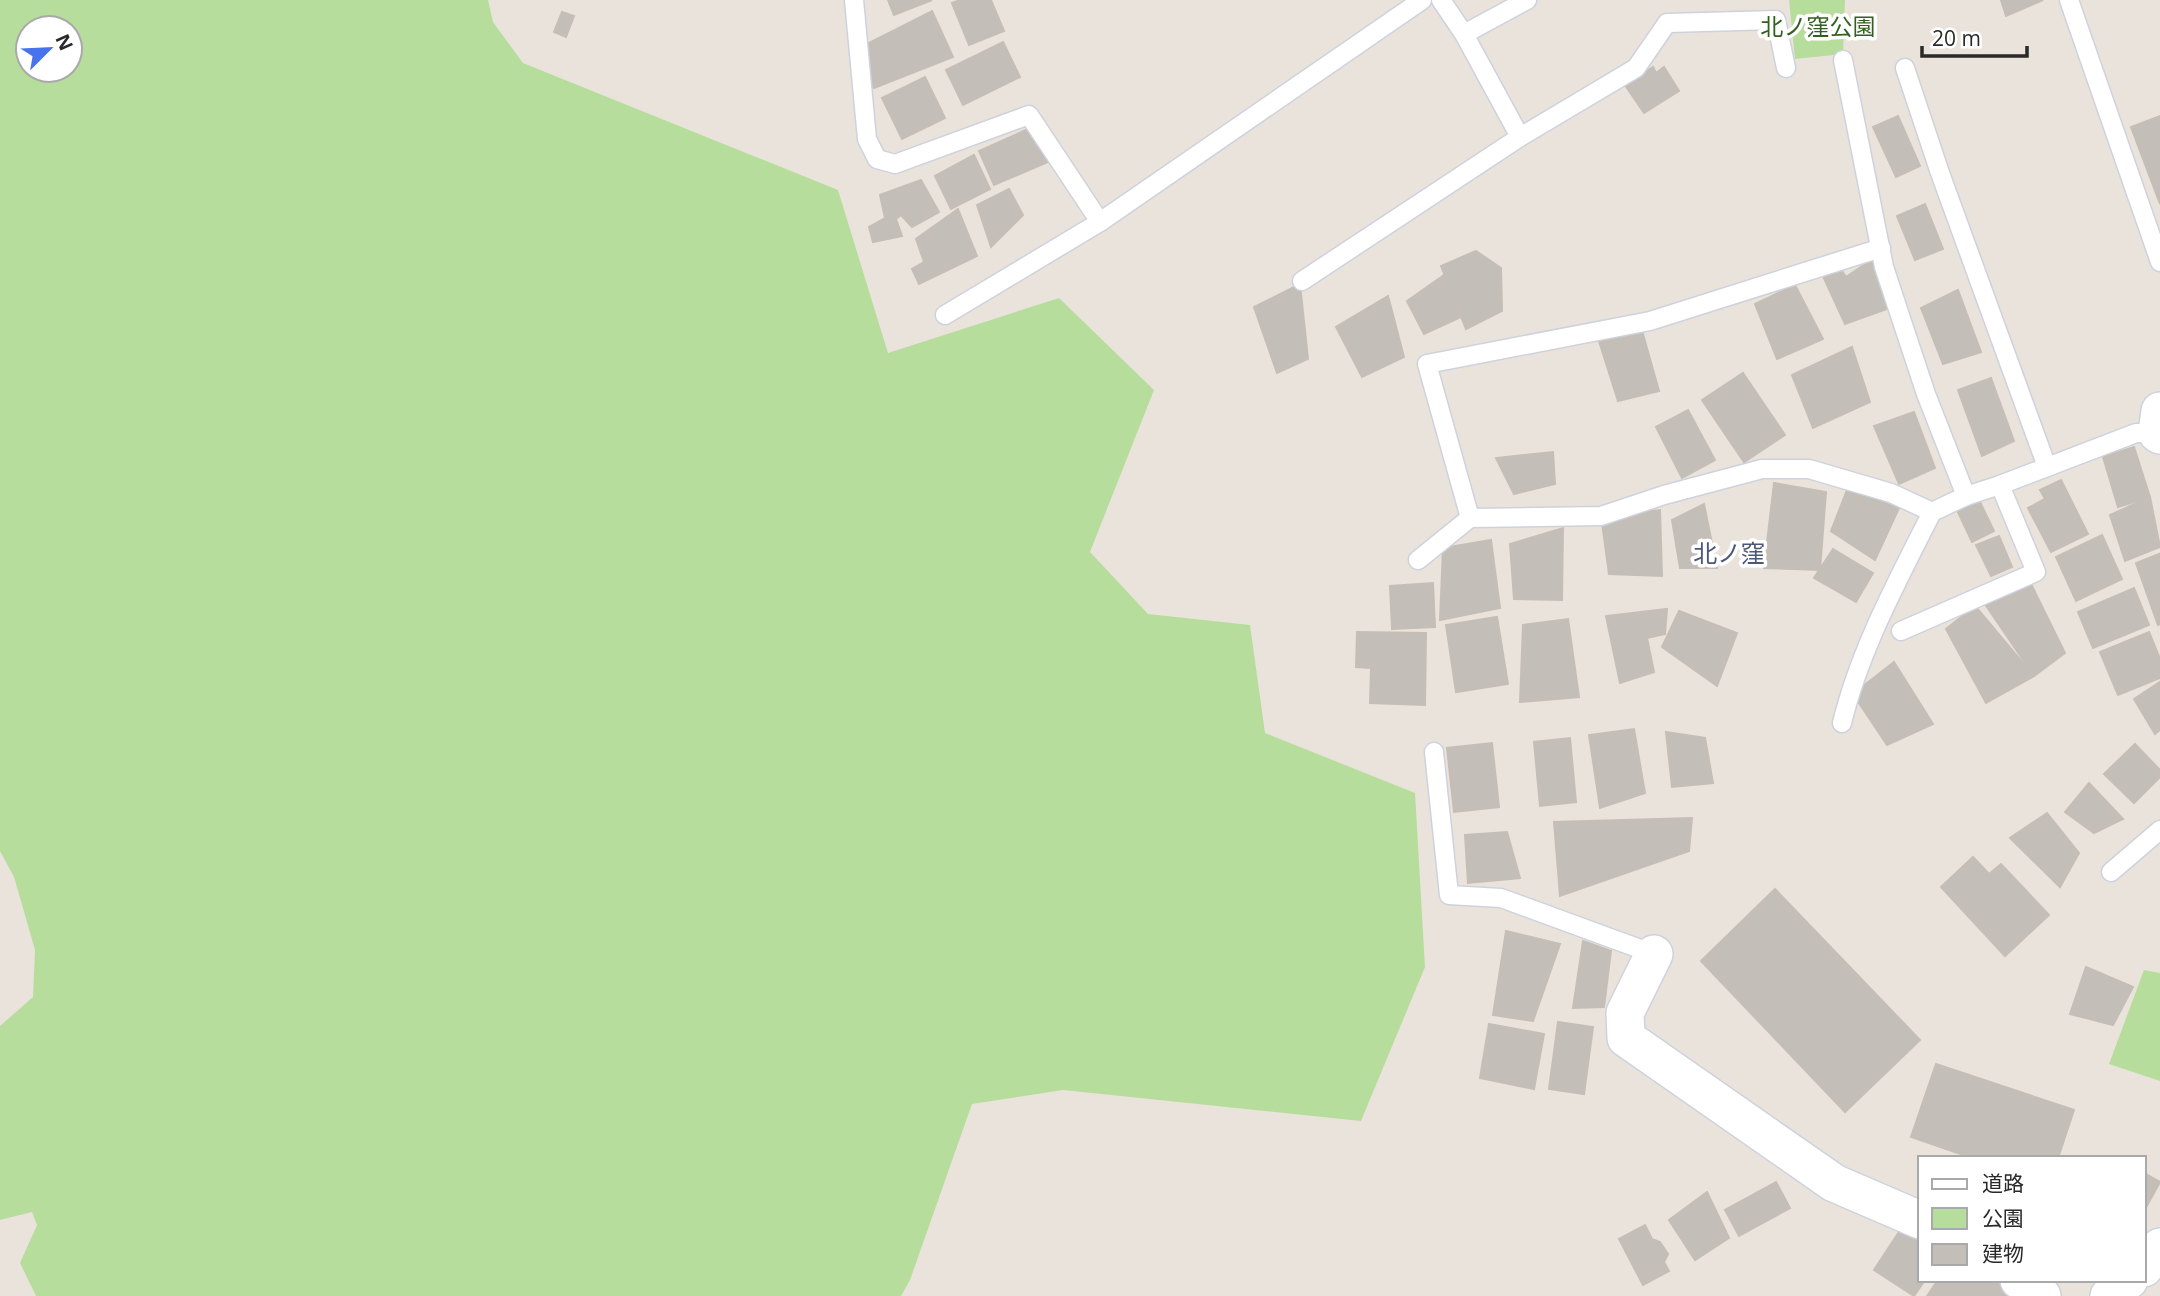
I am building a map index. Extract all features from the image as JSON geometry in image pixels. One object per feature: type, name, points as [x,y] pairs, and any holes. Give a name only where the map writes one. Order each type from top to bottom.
[{"type":"street","points":[[1654,954],[1625,1013],[1626,1038],[1833,1184],[1918,1219]]},
{"type":"street","points":[[2146,1265],[2160,1247]]},
{"type":"street","points":[[2022,1282],[2042,1296]]},
{"type":"street","points":[[2109,1296],[2126,1282]]},
{"type":"lane","points":[[854,0],[867,139],[877,159],[895,164],[1028,115],[1100,222]]},
{"type":"lane","points":[[946,315],[1100,222],[1422,0]]},
{"type":"lane","points":[[1441,0],[1464,34],[1520,137]]},
{"type":"lane","points":[[1464,34],[1527,0]]},
{"type":"lane","points":[[2069,0],[2160,262]]},
{"type":"lane","points":[[1302,281],[1520,137],[1636,68],[1667,23],[1776,20],[1786,68]]},
{"type":"lane","points":[[1843,60],[1884,267],[1926,394],[1966,496]]},
{"type":"lane","points":[[1905,68],[2046,467]]},
{"type":"lane","points":[[1470,518],[1427,364],[1650,321],[1881,248]]},
{"type":"lane","points":[[1842,723],[1850,688],[1876,625],[1932,512],[1966,496],[2136,433],[2159,432]]},
{"type":"lane","points":[[1418,560],[1470,518],[1601,516],[1664,495],[1762,469],[1808,469],[1891,493],[1932,512]]},
{"type":"lane","points":[[1901,631],[2036,572],[2000,485]]},
{"type":"lane","points":[[1434,752],[1448,895],[1502,898],[1654,954]]},
{"type":"lane","points":[[2111,872],[2160,830]]},
{"type":"green space","points":[[0,0],[488,0],[493,22],[523,63],[838,190],[888,353],[1059,298],[1154,390],[1090,552],[1148,614],[1250,625],[1265,733],[1415,793],[1425,967],[1361,1121],[1063,1090],[972,1104],[910,1280],[901,1296],[36,1296],[20,1263],[37,1225],[32,1212],[0,1220],[0,1026],[33,997],[35,950],[14,877],[0,851]]},
{"type":"green space","name":"北ノ窪公園","points":[[1789,0],[1845,0],[1843,54],[1795,59]]},
{"type":"green space","points":[[2144,970],[2160,973],[2160,1081],[2109,1064]]},
{"type":"building","points":[[888,0],[932,0],[894,15]]},
{"type":"building","points":[[960,0],[991,0],[1004,31],[969,45],[952,3]]},
{"type":"building","points":[[2001,0],[2043,0],[2006,16]]},
{"type":"building","points":[[932,11],[953,57],[874,88],[864,70],[859,48]]},
{"type":"building","points":[[562,12],[574,16],[566,37],[554,32]]},
{"type":"building","points":[[1003,42],[1020,77],[963,105],[946,70]]},
{"type":"building","points":[[1653,67],[1656,73],[1664,67],[1679,91],[1644,113],[1625,85]]},
{"type":"building","points":[[925,77],[945,118],[902,139],[882,98]]},
{"type":"building","points":[[1898,116],[1920,166],[1896,177],[1873,127]]},
{"type":"building","points":[[2160,116],[2160,204],[2131,127]]},
{"type":"building","points":[[1026,130],[1050,161],[994,185],[979,151]]},
{"type":"building","points":[[974,155],[990,189],[951,209],[935,176]]},
{"type":"building","points":[[921,180],[939,212],[912,227],[901,215],[896,219],[902,236],[873,242],[869,227],[885,218],[880,195]]},
{"type":"building","points":[[1009,189],[1023,215],[991,247],[977,205]]},
{"type":"building","points":[[1925,204],[1943,249],[1915,260],[1897,216]]},
{"type":"building","points":[[958,209],[977,256],[919,284],[912,269],[924,262],[916,239]]},
{"type":"building","points":[[1476,251],[1501,268],[1502,311],[1466,329],[1441,266]]},
{"type":"building","points":[[1871,260],[1887,309],[1845,324],[1822,274],[1838,265],[1846,277]]},
{"type":"building","points":[[1444,275],[1461,317],[1424,334],[1407,301]]},
{"type":"building","points":[[1300,284],[1308,359],[1277,373],[1254,307]]},
{"type":"building","points":[[1795,285],[1823,339],[1777,359],[1755,304]]},
{"type":"building","points":[[1958,290],[1981,352],[1943,364],[1921,308]]},
{"type":"building","points":[[1388,296],[1404,357],[1362,377],[1336,327]]},
{"type":"building","points":[[1641,327],[1659,391],[1618,401],[1598,338]]},
{"type":"building","points":[[1852,347],[1870,402],[1813,428],[1792,375]]},
{"type":"building","points":[[1743,373],[1785,435],[1744,462],[1702,400]]},
{"type":"building","points":[[1991,378],[2014,441],[1982,456],[1958,390]]},
{"type":"building","points":[[1688,410],[1715,460],[1682,478],[1656,427]]},
{"type":"building","points":[[1914,412],[1935,468],[1899,484],[1874,426]]},
{"type":"building","points":[[2134,447],[2150,497],[2118,507],[2103,457]]},
{"type":"building","points":[[1553,452],[1555,484],[1514,494],[1496,458]]},
{"type":"building","points":[[2061,480],[2088,534],[2051,552],[2028,508],[2045,499],[2040,490]]},
{"type":"building","points":[[1774,483],[1826,492],[1820,570],[1764,568]]},
{"type":"building","points":[[1847,490],[1899,508],[1875,560],[1831,531]]},
{"type":"building","points":[[2150,497],[2160,547],[2125,561],[2110,515]]},
{"type":"building","points":[[1979,500],[1994,531],[1972,542],[1957,510]]},
{"type":"building","points":[[1704,504],[1717,568],[1680,568],[1672,520]]},
{"type":"building","points":[[1660,510],[1662,576],[1609,574],[1601,516]]},
{"type":"building","points":[[1563,528],[1562,600],[1514,599],[1510,544]]},
{"type":"building","points":[[2102,535],[2122,579],[2076,601],[2056,557]]},
{"type":"building","points":[[1999,536],[2012,567],[1991,576],[1976,545]]},
{"type":"building","points":[[1491,540],[1500,608],[1440,620],[1443,548]]},
{"type":"building","points":[[1833,549],[1873,573],[1856,602],[1814,578]]},
{"type":"building","points":[[2159,554],[2160,624],[2158,625],[2136,563]]},
{"type":"building","points":[[2029,580],[2065,653],[2034,676],[1985,604]]},
{"type":"building","points":[[1433,583],[1435,627],[1392,629],[1390,586]]},
{"type":"building","points":[[2134,588],[2149,625],[2093,648],[2078,612]]},
{"type":"building","points":[[1975,606],[2034,676],[1986,703],[1946,629]]},
{"type":"building","points":[[1667,609],[1665,634],[1647,638],[1654,672],[1620,683],[1606,616]]},
{"type":"building","points":[[1679,611],[1737,633],[1717,686],[1662,647]]},
{"type":"building","points":[[1497,617],[1508,684],[1456,692],[1446,625]]},
{"type":"building","points":[[1568,619],[1579,697],[1520,702],[1523,625]]},
{"type":"building","points":[[1357,632],[1426,633],[1425,705],[1370,703],[1371,668],[1356,667]]},
{"type":"building","points":[[2149,632],[2160,659],[2160,678],[2118,695],[2100,652]]},
{"type":"building","points":[[1894,662],[1933,724],[1887,745],[1853,694]]},
{"type":"building","points":[[2160,682],[2160,730],[2155,734],[2134,699]]},
{"type":"building","points":[[1634,729],[1645,793],[1600,808],[1589,735]]},
{"type":"building","points":[[1666,732],[1705,738],[1713,783],[1672,787]]},
{"type":"building","points":[[1570,738],[1576,802],[1540,806],[1534,742]]},
{"type":"building","points":[[1492,743],[1499,807],[1454,812],[1447,748]]},
{"type":"building","points":[[2135,744],[2160,770],[2160,777],[2134,803],[2104,774]]},
{"type":"building","points":[[2089,783],[2123,819],[2094,833],[2065,812]]},
{"type":"building","points":[[2047,813],[2079,853],[2060,887],[2010,838]]},
{"type":"building","points":[[1692,818],[1689,851],[1560,896],[1554,822]]},
{"type":"building","points":[[1507,832],[1520,878],[1468,883],[1465,835]]},
{"type":"building","points":[[1973,857],[1989,874],[2001,864],[2049,915],[2005,956],[1941,887]]},
{"type":"building","points":[[1775,889],[1920,1040],[1845,1112],[1701,961]]},
{"type":"building","points":[[1506,931],[1560,944],[1533,1021],[1493,1015]]},
{"type":"building","points":[[1583,941],[1611,951],[1604,1007],[1573,1008]]},
{"type":"building","points":[[2086,967],[2133,987],[2113,1025],[2070,1014]]},
{"type":"building","points":[[1558,1022],[1593,1027],[1584,1094],[1549,1089]]},
{"type":"building","points":[[1489,1024],[1544,1034],[1534,1089],[1480,1078]]},
{"type":"building","points":[[1936,1064],[2074,1110],[2059,1156],[1966,1156],[1911,1137]]},
{"type":"building","points":[[2146,1174],[2160,1182],[2146,1207]]},
{"type":"building","points":[[1776,1182],[1790,1208],[1739,1236],[1725,1210]]},
{"type":"building","points":[[1707,1192],[1729,1238],[1695,1260],[1669,1220]]},
{"type":"building","points":[[1645,1225],[1652,1239],[1660,1242],[1668,1254],[1664,1262],[1669,1271],[1643,1285],[1619,1239]]},
{"type":"building","points":[[1903,1226],[1918,1236],[1918,1282],[1924,1282],[1914,1296],[1874,1270]]},
{"type":"building","points":[[1937,1282],[2017,1282],[2036,1296],[1927,1296]]},
{"type":"district","name":"北ノ窪","points":[[1729,554]]}]
